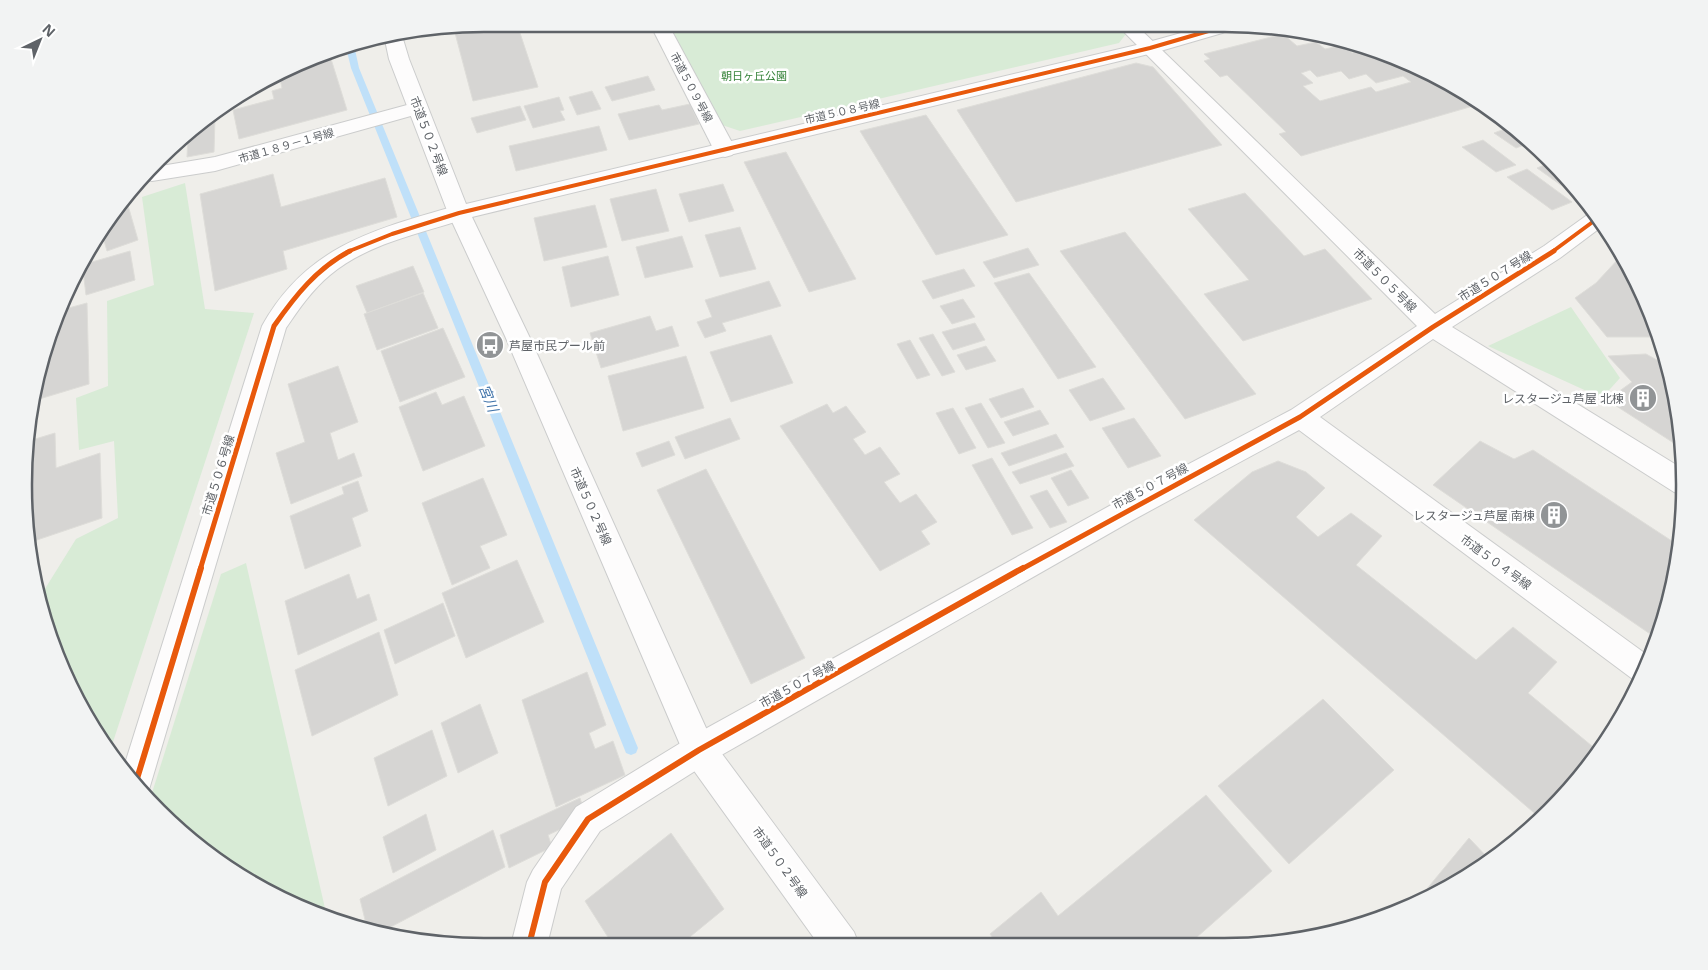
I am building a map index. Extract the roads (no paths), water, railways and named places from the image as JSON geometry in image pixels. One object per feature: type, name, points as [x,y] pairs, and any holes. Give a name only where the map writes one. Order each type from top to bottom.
[{"type":"street","name":"市道５０９号線","points":[[663,32],[725,150]]},
{"type":"street","name":"市道５０５号線","points":[[1133,32],[1433,327],[1676,479]]},
{"type":"street","name":"市道５０８号線","points":[[450,216],[1150,48],[1205,32]]},
{"type":"street","name":"市道５０２号線","points":[[395,42],[399,59],[418,108],[450,216],[517,336],[699,750],[836,938]]},
{"type":"street","name":"市道１８９－１号線","points":[[158,173],[215,164],[418,108]]},
{"type":"street","name":"市道５０６号線","points":[[138,775],[274,326],[298,292],[330,262],[365,244],[450,216]]},
{"type":"street","name":"市道５０７号線","points":[[531,938],[545,882],[588,819],[699,750],[1123,512],[1300,417],[1433,327],[1552,252],[1591,223]]},
{"type":"street","name":"市道５０４号線","points":[[1300,417],[1637,666]]},
{"type":"waterway","name":"宮川","points":[[352,53],[355,68],[631,748]]},
{"type":"place","name":"芦屋市民プール前","points":[[490,345]]},
{"type":"place","name":"レスタージュ芦屋 北棟","points":[[1643,398]]},
{"type":"place","name":"レスタージュ芦屋 南棟","points":[[1554,515]]},
{"type":"park label","name":"朝日ヶ丘公園","points":[[754,75]]}]
